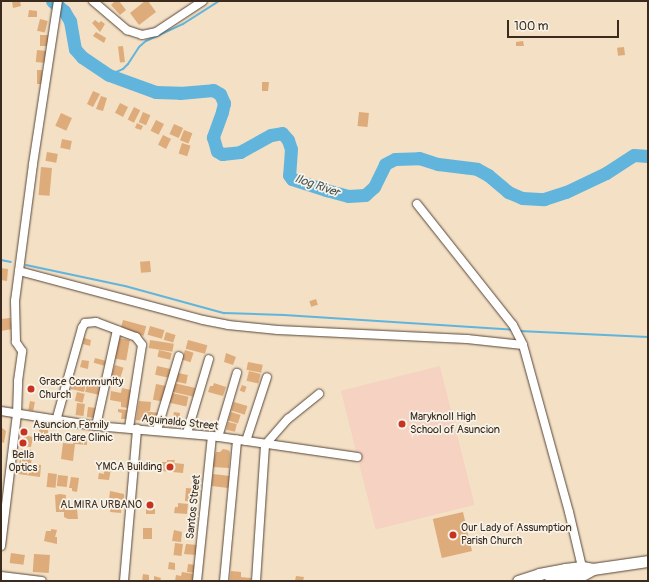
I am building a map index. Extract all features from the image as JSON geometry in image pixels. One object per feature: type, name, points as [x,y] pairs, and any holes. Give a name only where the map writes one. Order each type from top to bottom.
[{"type":"highway","points":[[518,581],[539,574],[586,570],[648,561]]},
{"type":"highway","points":[[550,581],[586,570]]},
{"type":"street","points":[[1,546],[4,491],[17,414],[18,381],[22,351],[16,342],[15,302],[58,1]]},
{"type":"street","points":[[93,1],[127,30],[142,35],[156,32],[203,1]]},
{"type":"street","points":[[417,204],[512,325],[523,345],[586,570]]},
{"type":"street","points":[[19,272],[203,320],[228,325],[278,330],[460,338],[523,345]]},
{"type":"street","points":[[56,421],[82,328],[85,323],[96,322],[136,337],[142,345],[133,429],[124,581]]},
{"type":"street","points":[[96,426],[117,330]]},
{"type":"street","points":[[157,430],[179,356]]},
{"type":"street","points":[[186,434],[209,359]]},
{"type":"street","name":"Santos Street","points":[[197,581],[215,437],[237,373]]},
{"type":"street","points":[[246,441],[267,377]]},
{"type":"street","points":[[256,581],[265,445],[288,420],[319,394]]},
{"type":"street","name":"Aguinaldo Street","points":[[1,411],[56,421],[96,426],[157,430],[358,457]]},
{"type":"street","points":[[224,581],[237,440]]},
{"type":"street","points":[[1,576],[42,581]]},
{"type":"shaded area","name":"Maryknoll High School of Asuncion","points":[[440,366],[475,505],[376,529],[341,391]]},
{"type":"building","points":[[12,1],[20,1],[21,6],[13,8]]},
{"type":"building","points":[[115,1],[119,1],[126,10],[120,15],[111,5]]},
{"type":"building","points":[[145,1],[148,1],[156,12],[139,25],[130,13]]},
{"type":"building","points":[[29,10],[37,11],[37,17],[28,17]]},
{"type":"building","points":[[40,19],[48,21],[45,33],[37,31]]},
{"type":"building","points":[[95,20],[99,23],[101,21],[105,24],[100,32],[92,23]]},
{"type":"building","points":[[96,32],[106,38],[104,43],[93,36]]},
{"type":"building","points":[[40,35],[48,35],[48,46],[40,46]]},
{"type":"building","points":[[523,41],[524,46],[516,46],[516,42]]},
{"type":"building","points":[[123,46],[125,62],[120,62],[118,47]]},
{"type":"building","points":[[624,47],[625,55],[618,56],[617,48]]},
{"type":"building","points":[[37,50],[47,51],[46,63],[36,62]]},
{"type":"building","points":[[37,70],[42,70],[42,84],[37,84]]},
{"type":"building","points":[[262,82],[269,82],[268,91],[262,91]]},
{"type":"building","points":[[93,91],[100,94],[93,107],[87,104]]},
{"type":"building","points":[[101,96],[107,98],[103,111],[96,109]]},
{"type":"building","points":[[120,103],[128,107],[123,117],[115,113]]},
{"type":"building","points":[[134,107],[140,110],[134,123],[128,119]]},
{"type":"building","points":[[143,112],[150,115],[146,125],[139,122]]},
{"type":"building","points":[[359,112],[369,113],[367,127],[358,126]]},
{"type":"building","points":[[61,113],[72,118],[66,131],[55,126]]},
{"type":"building","points":[[156,120],[164,124],[159,135],[151,131]]},
{"type":"building","points":[[137,123],[143,126],[141,130],[135,128]]},
{"type":"building","points":[[174,124],[183,128],[179,138],[170,134]]},
{"type":"building","points":[[184,130],[192,133],[188,143],[180,140]]},
{"type":"building","points":[[163,135],[171,139],[166,149],[158,145]]},
{"type":"building","points":[[62,139],[72,141],[70,150],[60,148]]},
{"type":"building","points":[[182,143],[191,146],[187,156],[179,153]]},
{"type":"building","points":[[47,152],[58,154],[56,163],[45,161]]},
{"type":"building","points":[[41,167],[52,168],[50,196],[39,195]]},
{"type":"building","points":[[150,261],[151,272],[141,273],[140,262]]},
{"type":"building","points":[[1,268],[8,269],[7,281],[1,280]]},
{"type":"building","points":[[316,299],[318,305],[311,307],[309,301]]},
{"type":"building","points":[[10,318],[12,329],[1,331],[1,319]]},
{"type":"building","points":[[123,320],[146,326],[144,336],[120,330]]},
{"type":"building","points":[[150,326],[164,330],[162,339],[148,335]]},
{"type":"building","points":[[166,332],[176,335],[173,343],[164,340]]},
{"type":"building","points":[[84,338],[91,340],[90,346],[83,344]]},
{"type":"building","points":[[119,338],[130,340],[126,361],[115,359]]},
{"type":"building","points":[[150,340],[174,344],[172,352],[149,348]]},
{"type":"building","points":[[188,340],[207,345],[205,354],[186,349]]},
{"type":"building","points":[[159,350],[172,353],[170,360],[157,357]]},
{"type":"building","points":[[185,350],[194,353],[190,362],[182,360]]},
{"type":"building","points":[[226,353],[236,357],[233,365],[224,362]]},
{"type":"building","points":[[95,358],[106,361],[104,366],[94,363]]},
{"type":"building","points":[[82,360],[89,361],[88,369],[80,367]]},
{"type":"building","points":[[248,362],[263,365],[261,373],[246,370]]},
{"type":"building","points":[[115,365],[124,368],[120,378],[112,375]]},
{"type":"building","points":[[157,366],[171,369],[169,378],[155,375]]},
{"type":"building","points":[[249,371],[261,374],[258,384],[247,381]]},
{"type":"building","points":[[178,373],[188,375],[186,384],[176,382]]},
{"type":"building","points":[[73,382],[86,384],[84,392],[71,389]]},
{"type":"building","points":[[87,383],[101,386],[99,395],[85,392]]},
{"type":"building","points":[[174,383],[195,388],[193,397],[172,392]]},
{"type":"building","points":[[214,383],[226,387],[223,396],[208,392],[210,386],[213,386]]},
{"type":"building","points":[[156,384],[166,386],[163,402],[153,400]]},
{"type":"building","points":[[242,385],[247,387],[244,392],[240,391]]},
{"type":"building","points":[[122,388],[131,390],[128,408],[121,407],[121,402],[110,400],[111,391],[121,393]]},
{"type":"building","points":[[77,392],[85,394],[83,403],[75,401]]},
{"type":"building","points":[[172,393],[189,397],[186,407],[170,403]]},
{"type":"building","points":[[30,401],[35,402],[33,411],[28,410]]},
{"type":"building","points":[[139,401],[151,402],[150,411],[144,411],[159,413],[157,423],[136,420]]},
{"type":"building","points":[[234,402],[247,406],[245,415],[231,411]]},
{"type":"building","points":[[77,403],[85,404],[83,416],[76,415]]},
{"type":"building","points":[[88,407],[96,408],[95,418],[87,417]]},
{"type":"building","points":[[118,409],[127,410],[126,419],[121,419],[122,413],[118,412]]},
{"type":"building","points":[[174,412],[180,413],[179,424],[172,423]]},
{"type":"building","points":[[231,412],[241,415],[238,424],[228,421]]},
{"type":"building","points":[[228,422],[237,424],[235,432],[226,430]]},
{"type":"building","points":[[40,426],[45,426],[44,429],[48,430],[48,437],[38,435]]},
{"type":"building","points":[[1,427],[6,431],[4,443],[1,442]]},
{"type":"building","points":[[24,435],[33,437],[31,447],[23,446]]},
{"type":"building","points":[[74,435],[87,437],[87,445],[75,444],[73,461],[61,459],[63,443],[73,444]]},
{"type":"building","points":[[21,449],[33,450],[31,464],[41,465],[40,477],[18,474]]},
{"type":"building","points":[[223,449],[230,452],[229,468],[212,467],[216,452],[220,452]]},
{"type":"building","name":"YMCA Building","points":[[167,460],[175,460],[174,463],[184,464],[183,473],[162,471],[162,462],[167,462]]},
{"type":"building","points":[[103,468],[111,469],[109,480],[98,479],[99,473],[104,474]]},
{"type":"building","points":[[48,473],[57,474],[55,488],[47,487]]},
{"type":"building","points":[[213,474],[230,476],[228,488],[212,486]]},
{"type":"building","points":[[58,475],[68,476],[67,487],[57,486]]},
{"type":"building","points":[[71,477],[79,478],[77,492],[72,491],[72,488],[69,488]]},
{"type":"building","points":[[186,488],[200,489],[196,502],[185,501]]},
{"type":"building","points":[[110,491],[124,494],[124,500],[109,499]]},
{"type":"building","points":[[55,495],[66,495],[65,510],[77,509],[78,519],[68,519],[64,517],[64,512],[56,512]]},
{"type":"building","name":"ALMIRA URBANO","points":[[146,501],[155,502],[154,508],[146,508]]},
{"type":"building","points":[[111,502],[122,503],[121,513],[110,512]]},
{"type":"building","points":[[178,503],[188,504],[187,514],[174,513],[175,507],[178,507]]},
{"type":"building","points":[[146,509],[155,509],[155,514],[146,514]]},
{"type":"building","name":"Our Lady of Assumption Parish Church","points":[[463,512],[472,551],[442,558],[433,519]]},
{"type":"building","points":[[143,528],[152,528],[152,539],[143,539]]},
{"type":"building","points":[[51,529],[57,530],[55,537],[57,537],[57,544],[44,541],[46,531],[51,531]]},
{"type":"building","points":[[174,530],[182,532],[181,542],[172,541]]},
{"type":"building","points":[[175,543],[183,544],[181,556],[174,555]]},
{"type":"building","points":[[186,544],[198,545],[196,555],[184,554]]},
{"type":"building","points":[[11,553],[25,555],[23,565],[10,563]]},
{"type":"building","points":[[34,554],[50,555],[49,573],[33,572]]},
{"type":"building","points":[[169,562],[175,563],[175,570],[168,569]]},
{"type":"building","points":[[188,564],[196,565],[195,573],[187,572]]},
{"type":"building","points":[[231,571],[241,572],[241,577],[251,578],[251,581],[230,581]]},
{"type":"building","points":[[182,572],[194,574],[193,581],[175,581],[176,575],[181,576]]},
{"type":"building","points":[[143,574],[149,575],[149,581],[142,581]]},
{"type":"building","points":[[154,576],[161,578],[160,581],[154,581]]},
{"type":"building","points":[[296,576],[304,577],[303,581],[295,581]]},
{"type":"waterway","name":"Ilog River","points":[[52,1],[64,11],[70,21],[75,49],[82,57],[109,75],[156,92],[180,93],[213,90],[220,94],[224,103],[213,137],[217,151],[222,154],[240,152],[271,135],[282,133],[288,140],[291,149],[289,175],[292,179],[348,196],[365,195],[374,187],[385,164],[395,159],[419,158],[438,164],[477,169],[488,175],[508,192],[522,198],[544,199],[566,192],[606,173],[634,155],[648,156]]},
{"type":"waterway","points":[[109,75],[123,69],[139,47],[146,41],[183,24],[219,1]]},
{"type":"waterway","points":[[1,260],[11,262]]},
{"type":"waterway","points":[[26,265],[125,286],[224,313],[284,315],[513,330]]},
{"type":"waterway","points":[[519,331],[648,337]]},
{"type":"place","name":"Grace Community Church","points":[[31,389]]},
{"type":"place","name":"Maryknoll High School of Asuncion","points":[[402,424]]},
{"type":"place","name":"Asuncion Family Health Care Clinic","points":[[24,432]]},
{"type":"place","name":"Bella Optics","points":[[23,443]]},
{"type":"place","name":"YMCA Building","points":[[170,467]]},
{"type":"place","name":"ALMIRA URBANO","points":[[150,505]]},
{"type":"place","name":"Our Lady of Assumption Parish Church","points":[[453,535]]}]
